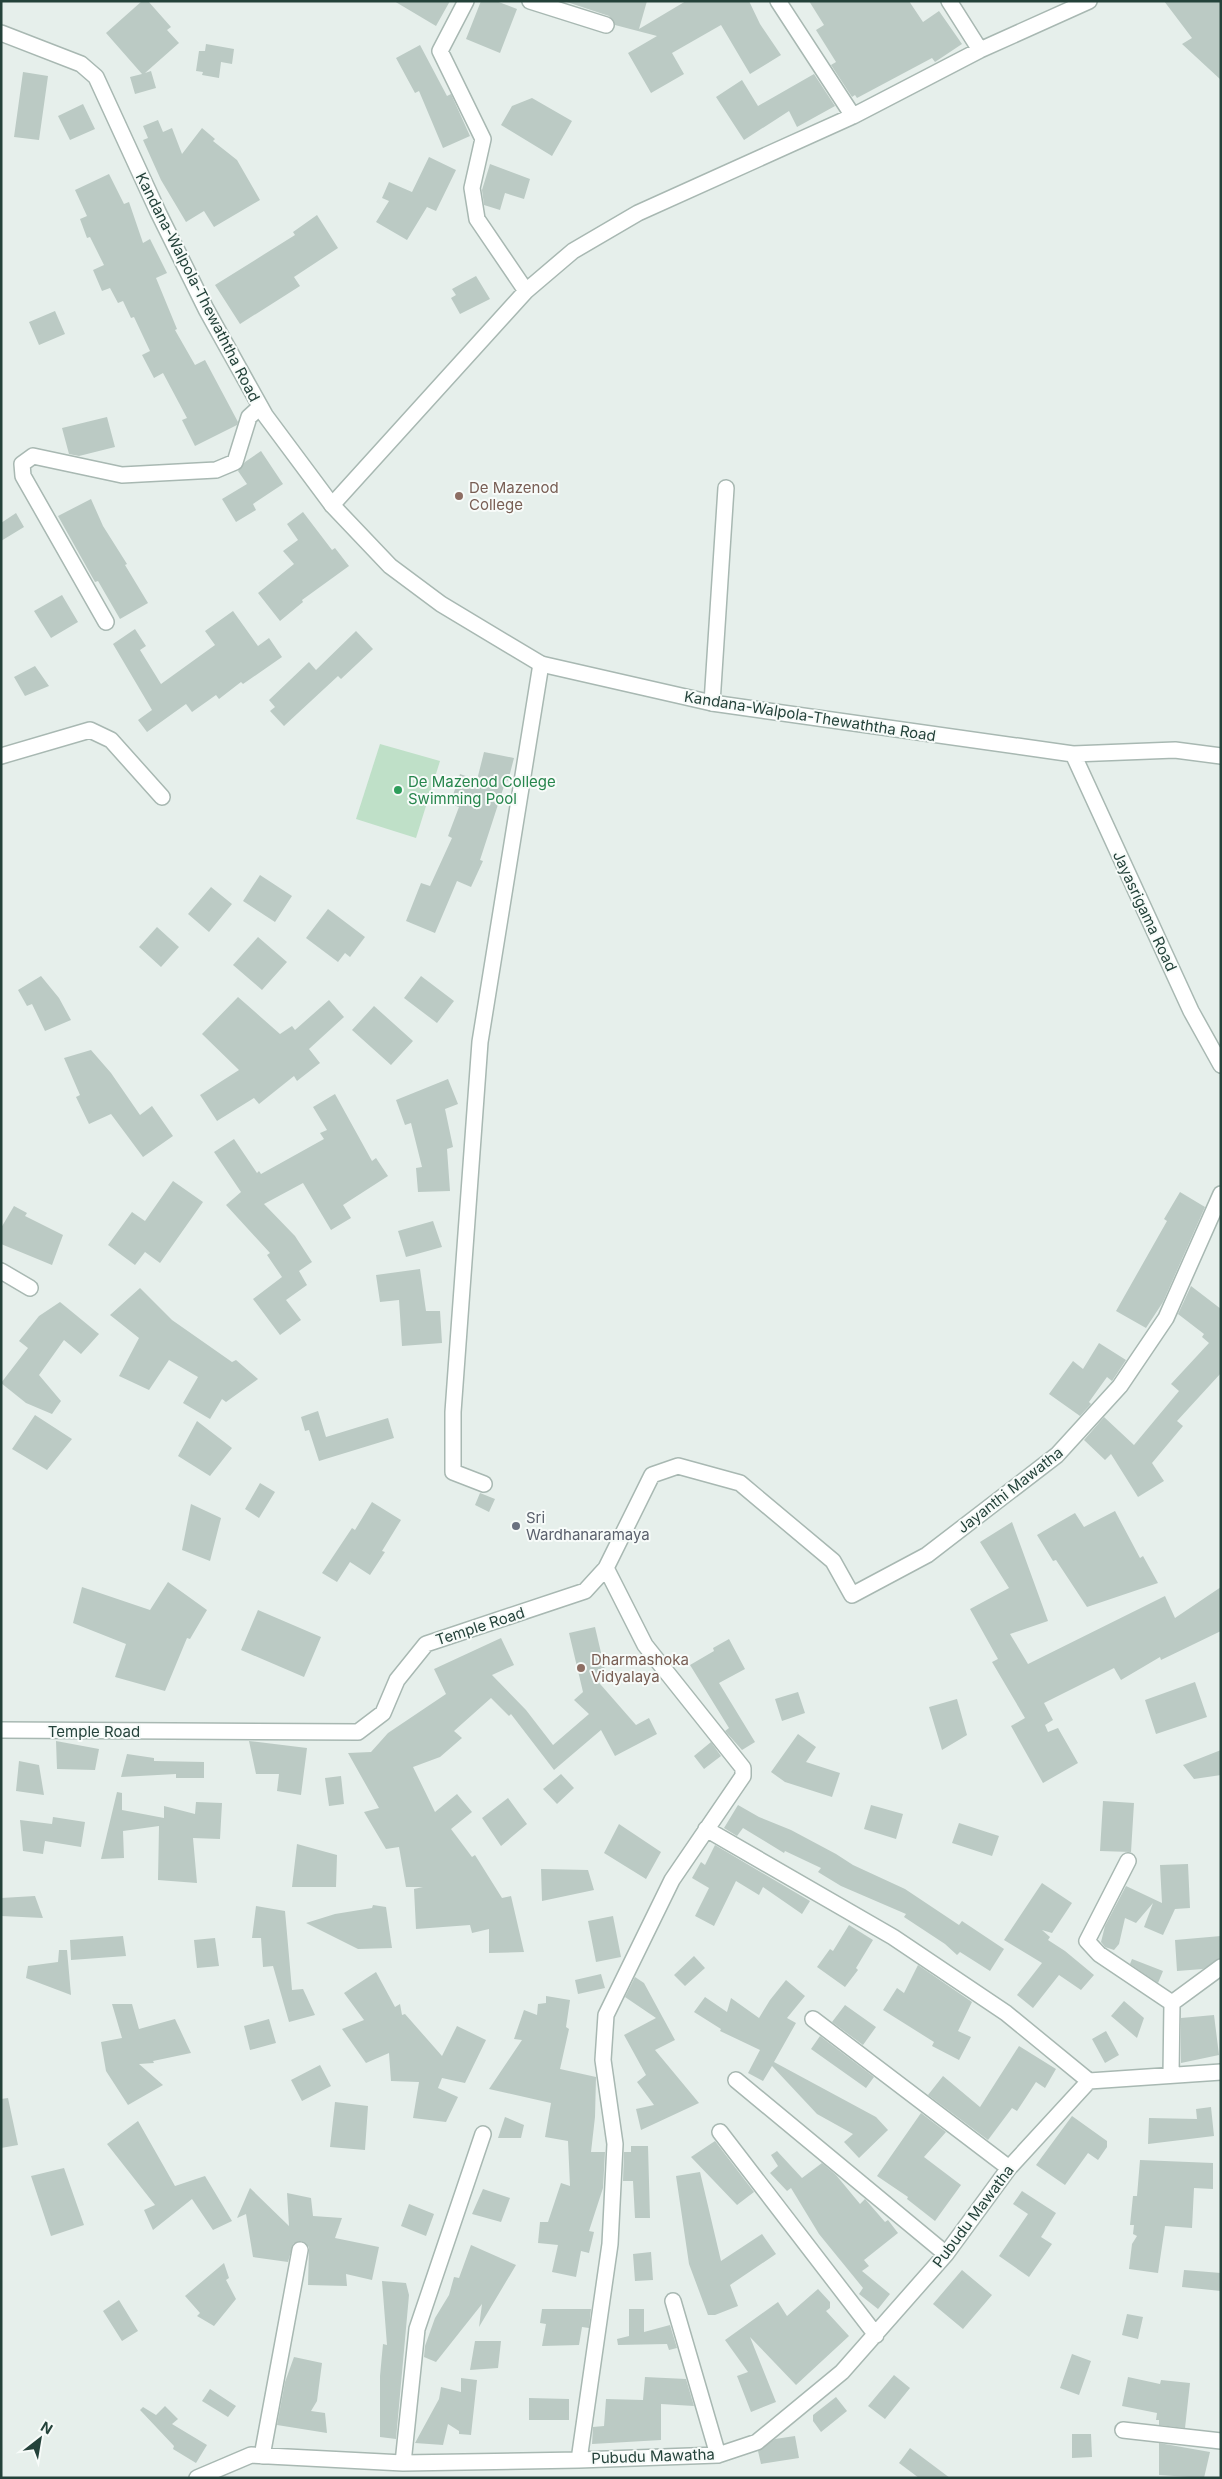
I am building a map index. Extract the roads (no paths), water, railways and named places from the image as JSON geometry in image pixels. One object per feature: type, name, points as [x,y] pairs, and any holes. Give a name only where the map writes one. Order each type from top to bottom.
[{"type":"street","points":[[466,1],[440,51],[483,138],[472,188],[476,219],[526,291]]},
{"type":"street","points":[[530,1],[606,24]]},
{"type":"street","points":[[778,1],[853,116]]},
{"type":"street","points":[[949,1],[980,50]]},
{"type":"street","points":[[332,505],[526,291],[574,251],[638,214],[853,116],[980,50],[1089,1]]},
{"type":"street","name":"Kandana-Walpola-Thewaththa Road","points":[[1,33],[82,64],[96,77],[158,212],[206,309],[260,407],[332,505],[390,566],[441,604],[540,664],[712,703],[1073,754],[1175,750],[1221,756]]},
{"type":"street","points":[[106,622],[23,476],[22,464],[33,456],[122,475],[216,470],[235,462],[249,417],[260,407]]},
{"type":"street","points":[[712,703],[726,488]]},
{"type":"street","points":[[484,1484],[453,1472],[453,1412],[480,1042],[540,664]]},
{"type":"street","points":[[1,756],[90,730],[111,740],[162,797]]},
{"type":"street","name":"Jayasrigama Road","points":[[1073,754],[1191,1011],[1221,1065]]},
{"type":"street","name":"Jayanthi Mawatha","points":[[852,1595],[927,1555],[1057,1455],[1120,1386],[1166,1318],[1221,1194]]},
{"type":"street","points":[[1,1271],[30,1288]]},
{"type":"street","name":"Temple Road","points":[[1,1730],[358,1732],[383,1713],[397,1680],[426,1644],[585,1591],[606,1568],[652,1475],[678,1466],[740,1484],[833,1560],[852,1595]]},
{"type":"street","points":[[580,2460],[610,2244],[615,2144],[603,2060],[606,2015],[672,1880],[743,1776],[742,1768],[645,1645],[606,1568]]},
{"type":"street","points":[[706,1829],[893,1937],[1006,2013],[1088,2081],[1221,2072]]},
{"type":"street","points":[[1128,1861],[1087,1941],[1099,1954],[1172,2003]]},
{"type":"street","points":[[1172,2003],[1221,1967]]},
{"type":"street","points":[[1171,2075],[1172,2003]]},
{"type":"street","points":[[813,2019],[1009,2168]]},
{"type":"street","points":[[736,2080],[946,2254]]},
{"type":"street","name":"Pubudu Mawatha","points":[[197,2478],[251,2455],[403,2463],[580,2460],[718,2455],[757,2442],[842,2372],[876,2335],[946,2254],[1009,2168],[1088,2081]]},
{"type":"street","points":[[720,2132],[876,2335]]},
{"type":"street","points":[[403,2463],[417,2329],[483,2134]]},
{"type":"street","points":[[262,2456],[300,2250]]},
{"type":"street","points":[[673,2300],[718,2455]]},
{"type":"street","points":[[1123,2430],[1221,2441]]},
{"type":"place","name":"De Mazenod College","points":[[459,496]]},
{"type":"place","name":"De Mazenod College Swimming Pool","points":[[398,790]]},
{"type":"place","name":"Sri Wardhanaramaya","points":[[516,1526]]},
{"type":"place","name":"Dharmashoka Vidyalaya","points":[[581,1668]]}]
